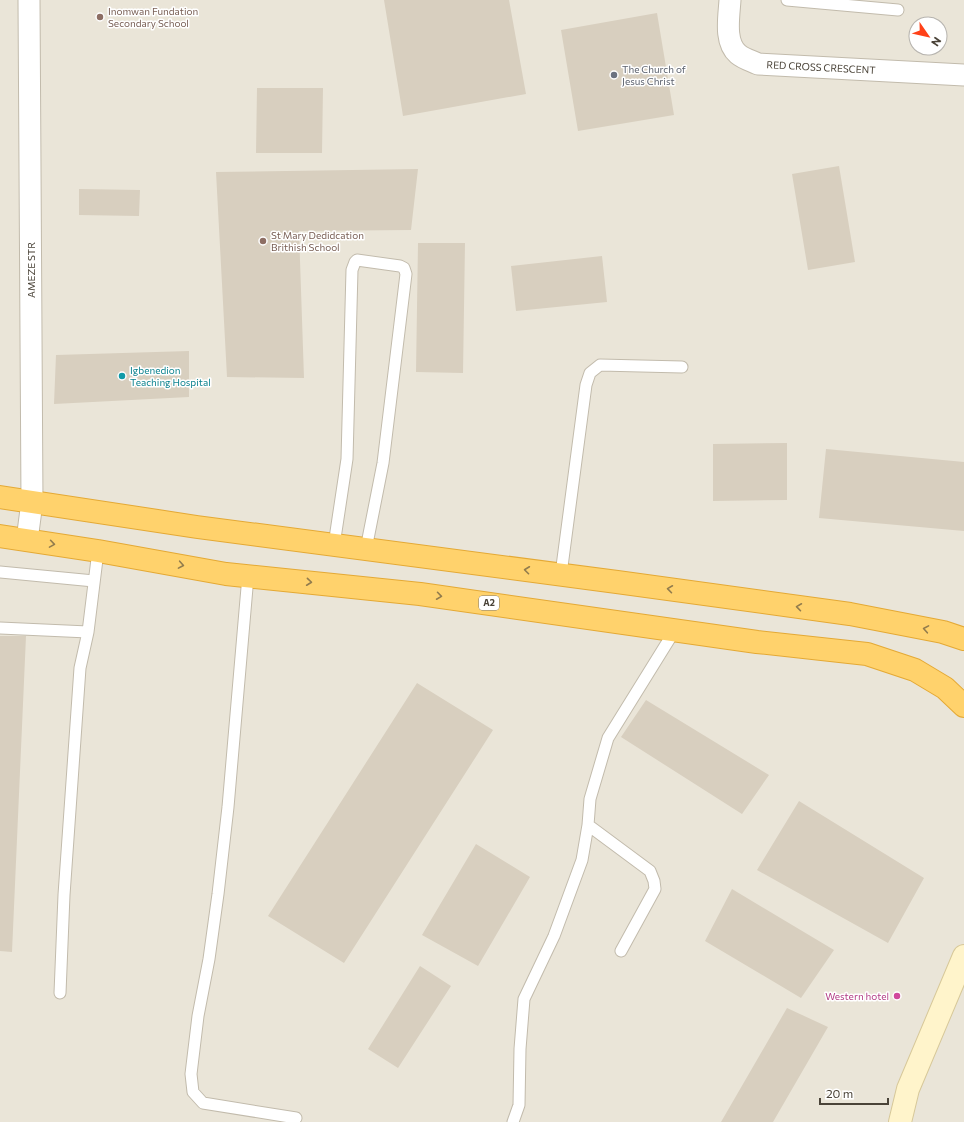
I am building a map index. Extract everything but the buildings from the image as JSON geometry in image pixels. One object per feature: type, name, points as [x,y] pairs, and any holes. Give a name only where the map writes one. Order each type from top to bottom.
[{"type":"highway","points":[[0,497],[205,528],[561,574],[850,614],[943,632],[964,639]]},
{"type":"highway","name":"A2","points":[[0,536],[98,551],[226,574],[420,594],[757,642],[867,654],[915,670],[945,688],[964,706]]},
{"type":"street","name":"AMEZE STR","points":[[27,540],[32,502],[29,0]]},
{"type":"street","points":[[29,25],[42,0]]},
{"type":"street","name":"RED CROSS CRESCENT","points":[[730,0],[729,39],[732,48],[739,55],[758,64],[964,75]]},
{"type":"street","points":[[900,1122],[908,1089],[959,980],[964,956]]},
{"type":"lane","points":[[787,0],[898,10]]},
{"type":"lane","points":[[334,545],[347,459],[352,270],[357,260],[400,266],[404,268],[406,274],[383,463],[366,549]]},
{"type":"lane","points":[[561,574],[586,385],[590,373],[600,366],[682,367]]},
{"type":"lane","points":[[60,993],[64,895],[79,675],[88,632],[98,551]]},
{"type":"lane","points":[[0,572],[94,581]]},
{"type":"lane","points":[[248,576],[228,807],[209,959],[198,1016],[191,1074],[193,1092],[203,1103],[296,1118]]},
{"type":"lane","points":[[0,628],[88,632]]},
{"type":"lane","points":[[513,1122],[519,1105],[520,1049],[524,998],[554,936],[582,860],[588,825],[590,799],[608,738],[674,630]]},
{"type":"lane","points":[[588,825],[650,871],[654,881],[655,890],[621,951]]},
{"type":"shaded area","points":[[0,0],[964,0],[964,1122],[0,1122]]},
{"type":"place","name":"Inomwan Fundation Secondary School","points":[[100,17]]},
{"type":"place","name":"The Church of Jesus Christ","points":[[614,75]]},
{"type":"place","name":"St Mary Dedidcation Brithish School","points":[[263,241]]},
{"type":"place","name":"Igbenedion Teaching Hospital","points":[[122,376]]},
{"type":"place","name":"Western hotel","points":[[897,996]]}]
